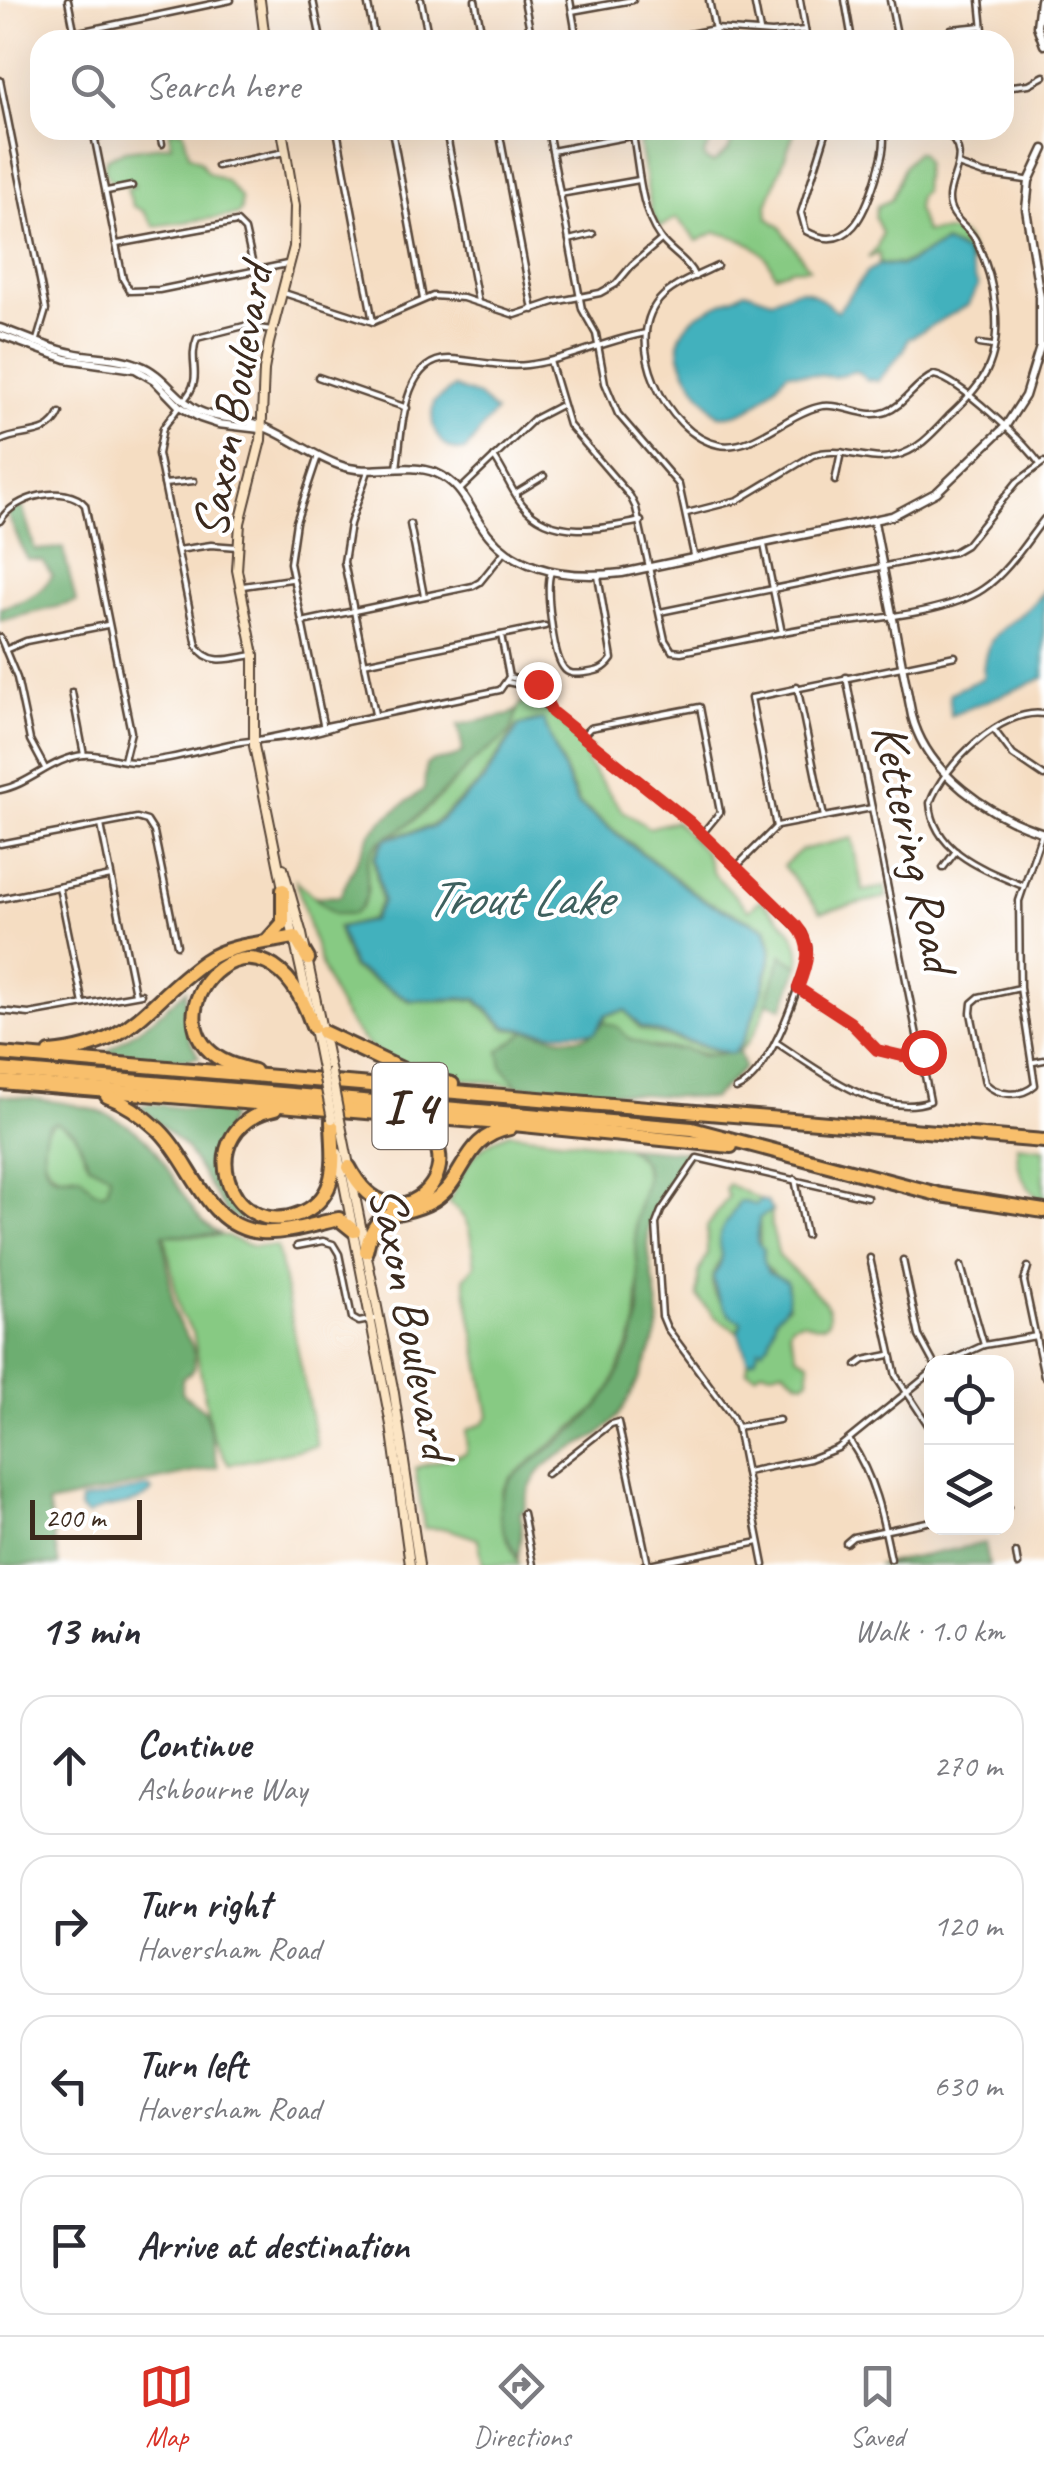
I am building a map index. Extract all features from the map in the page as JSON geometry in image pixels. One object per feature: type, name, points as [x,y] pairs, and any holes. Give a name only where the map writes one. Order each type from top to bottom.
[{"type":"highway","points":[[264,943],[283,923],[283,890]]},
{"type":"highway","points":[[17,1055],[59,1052],[115,1037],[134,1025],[208,958],[295,937],[308,959]]},
{"type":"highway","points":[[285,1079],[229,1064],[206,1048],[198,1033],[196,1002],[202,986],[228,964],[253,959],[288,976],[318,1030],[414,1075],[514,1096]]},
{"type":"highway","name":"I 4","points":[[0,1054],[1044,1141]]},
{"type":"highway","name":"I 4","points":[[0,1070],[692,1129],[941,1195],[1044,1211]]},
{"type":"highway","points":[[0,1082],[736,1146],[816,1163]]},
{"type":"highway","points":[[80,1089],[136,1111],[160,1132],[225,1219],[248,1230],[271,1232],[338,1219],[354,1231]]},
{"type":"highway","points":[[301,1109],[278,1108],[256,1114],[242,1123],[229,1141],[224,1163],[229,1186],[242,1204],[260,1215],[280,1219],[293,1216],[322,1198],[332,1174],[336,1120]]},
{"type":"highway","points":[[349,1167],[362,1190],[382,1203],[402,1205],[427,1192],[440,1170],[438,1147],[424,1128],[400,1117]]},
{"type":"highway","points":[[366,1251],[370,1232],[380,1219],[434,1200],[475,1144],[510,1128],[540,1127]]},
{"type":"main road","points":[[260,0],[264,30]]},
{"type":"main road","name":"Saxon Boulevard","points":[[284,140],[295,206],[292,264],[264,370],[262,428],[237,547],[238,586],[254,655],[254,741],[283,890],[318,1030],[354,1231],[375,1319],[401,1459],[410,1565]]},
{"type":"main road","name":"Saxon Boulevard","points":[[279,860],[289,880],[308,959],[318,1030]]},
{"type":"main road","name":"Saxon Boulevard","points":[[336,1120],[366,1251],[394,1445],[408,1478],[420,1565]]},
{"type":"street","points":[[68,0],[74,30]]},
{"type":"street","points":[[105,30],[231,0]]},
{"type":"street","points":[[313,0],[318,30]]},
{"type":"street","points":[[367,0],[373,30]]},
{"type":"street","points":[[421,0],[427,30]]},
{"type":"street","points":[[475,0],[480,30]]},
{"type":"street","points":[[524,0],[530,30]]},
{"type":"street","points":[[570,0],[575,30]]},
{"type":"street","points":[[572,11],[633,0]]},
{"type":"street","points":[[710,0],[715,29]]},
{"type":"street","points":[[754,0],[760,30]]},
{"type":"street","points":[[800,0],[805,30]]},
{"type":"street","points":[[845,0],[850,30]]},
{"type":"street","points":[[890,0],[896,30]]},
{"type":"street","points":[[980,0],[983,30]]},
{"type":"street","points":[[1040,0],[1037,26],[1044,45]]},
{"type":"street","points":[[950,29],[982,26]]},
{"type":"street","points":[[710,30],[730,30]]},
{"type":"street","points":[[1014,86],[1030,84],[1044,76]]},
{"type":"street","points":[[0,80],[46,310],[35,345]]},
{"type":"street","points":[[0,124],[8,122]]},
{"type":"street","points":[[95,140],[124,280],[130,290],[159,290],[292,264]]},
{"type":"street","points":[[161,140],[162,144]]},
{"type":"street","points":[[339,140],[373,322]]},
{"type":"street","points":[[394,140],[423,299]]},
{"type":"street","points":[[448,140],[478,302]]},
{"type":"street","points":[[502,140],[533,310]]},
{"type":"street","points":[[550,140],[580,297],[599,346],[605,382],[618,414],[674,476],[687,513],[694,557]]},
{"type":"street","points":[[552,151],[602,140]]},
{"type":"street","points":[[634,140],[648,213],[661,240],[685,260],[695,277]]},
{"type":"street","points":[[824,140],[800,216],[806,231],[824,237],[845,233],[862,219],[884,154],[883,140]]},
{"type":"street","points":[[687,513],[738,500],[813,454],[833,450],[869,459],[908,452],[928,438],[986,373],[996,330],[992,288],[978,244],[950,205],[958,165],[957,145],[952,140]]},
{"type":"street","points":[[0,331],[78,362],[134,369],[154,380],[200,418],[218,424],[262,428],[337,465],[368,471],[397,468],[435,472],[460,490],[480,523],[504,551],[551,572],[598,576],[651,567],[874,522],[906,511],[936,492],[1004,427],[1024,396],[1040,346],[1040,298],[1026,210],[1029,181],[1044,150]]},
{"type":"street","points":[[216,166],[286,152]]},
{"type":"street","points":[[958,165],[984,174],[1029,181]]},
{"type":"street","points":[[560,194],[642,180]]},
{"type":"street","points":[[106,191],[132,186]]},
{"type":"street","points":[[117,244],[237,222],[246,230],[254,270]]},
{"type":"street","points":[[569,240],[594,234]]},
{"type":"street","points":[[284,292],[373,322],[423,299],[451,296],[505,314],[600,292],[616,284],[632,264],[661,240]]},
{"type":"street","points":[[660,612],[954,552],[966,546],[1017,482],[1042,463],[1024,442],[969,396],[934,374],[885,412],[867,414],[845,407],[820,406],[745,443],[729,446],[704,440],[659,396],[648,368],[646,332],[652,310],[663,295],[717,266]]},
{"type":"street","points":[[254,655],[216,660],[205,657],[197,646],[158,454],[159,437],[166,422],[196,381],[194,345],[204,334],[244,326],[272,330]]},
{"type":"street","points":[[397,468],[416,378],[436,362],[446,359],[504,367],[550,360],[646,332]]},
{"type":"street","points":[[978,344],[993,346]]},
{"type":"street","points":[[550,360],[569,426],[630,496],[642,521],[665,640],[672,651],[943,605],[983,590],[1001,574],[1044,519]]},
{"type":"street","points":[[318,376],[407,408]]},
{"type":"street","points":[[460,490],[534,418],[561,405]]},
{"type":"street","points":[[0,440],[44,431],[60,414]]},
{"type":"street","points":[[835,481],[841,452]]},
{"type":"street","points":[[318,456],[296,522],[292,579],[325,726]]},
{"type":"street","points":[[494,456],[532,514],[552,524],[584,530],[642,521]]},
{"type":"street","points":[[368,471],[344,546],[345,573],[375,714]]},
{"type":"street","points":[[516,493],[544,476]]},
{"type":"street","points":[[164,484],[194,481]]},
{"type":"street","points":[[0,521],[14,506],[61,492],[78,498],[88,514],[131,732],[124,760]]},
{"type":"street","points":[[874,522],[916,731],[934,763],[947,775],[1006,818],[1043,833],[1020,900],[1020,988],[1035,1085],[1023,1093],[993,1091],[984,1083],[972,1004],[979,997],[1020,988]]},
{"type":"street","points":[[410,524],[424,596]]},
{"type":"street","points":[[764,543],[782,633]]},
{"type":"street","points":[[178,550],[211,545],[237,547]]},
{"type":"street","points":[[302,622],[480,582],[504,551]]},
{"type":"street","points":[[551,572],[547,593],[560,662],[566,671],[576,674],[601,670],[613,653],[598,576]]},
{"type":"street","points":[[238,586],[292,579]]},
{"type":"street","points":[[5,650],[26,641],[109,625]]},
{"type":"street","points":[[364,662],[545,626]]},
{"type":"street","points":[[501,635],[507,682]]},
{"type":"street","points":[[0,637],[21,692],[30,740],[45,768]]},
{"type":"street","points":[[776,827],[751,698],[955,656]]},
{"type":"street","name":"Kettering Road","points":[[777,1043],[854,1091],[890,1102],[930,1101],[846,677]]},
{"type":"street","points":[[0,790],[26,783],[45,768],[84,755],[141,762],[494,692],[507,682],[530,687],[582,736],[702,834],[806,938],[809,953],[777,1043],[745,1085],[736,1089]]},
{"type":"street","points":[[798,686],[824,817]]},
{"type":"street","points":[[72,692],[84,755]]},
{"type":"street","points":[[582,736],[590,728],[700,707],[720,812],[702,834]]},
{"type":"street","points":[[1022,886],[987,871],[938,836],[930,808],[932,796],[969,746],[1023,715],[1044,714]]},
{"type":"street","points":[[995,730],[1013,755],[1044,776]]},
{"type":"street","points":[[736,867],[776,827],[872,808]]},
{"type":"street","points":[[0,844],[136,818],[148,822],[154,832],[176,945]]},
{"type":"street","points":[[0,1011],[29,1014],[138,994],[100,825]]},
{"type":"street","points":[[943,868],[956,851]]},
{"type":"street","points":[[0,899],[110,876]]},
{"type":"street","points":[[60,887],[82,1004]]},
{"type":"street","points":[[798,988],[850,1022],[877,1050],[902,1056],[923,1052]]},
{"type":"street","points":[[1034,1062],[1044,1060]]},
{"type":"street","points":[[764,1565],[737,1427],[662,1316],[656,1224],[692,1161],[703,1158],[867,1196]]},
{"type":"street","points":[[795,1179],[806,1235]]},
{"type":"street","points":[[297,1246],[323,1241],[332,1244],[339,1254],[352,1318],[359,1322],[375,1319]]},
{"type":"street","points":[[870,1258],[889,1355],[906,1393],[924,1416]]},
{"type":"street","points":[[903,1260],[919,1336],[928,1355]]},
{"type":"street","points":[[961,1266],[984,1345]]},
{"type":"street","points":[[1028,1267],[1024,1281],[1044,1376]]},
{"type":"street","points":[[968,1355],[984,1345],[1036,1336]]},
{"type":"street","points":[[857,1365],[889,1355]]},
{"type":"street","points":[[746,1472],[810,1459],[850,1441],[924,1378]]},
{"type":"street","points":[[737,1427],[779,1420]]},
{"type":"street","points":[[547,1474],[618,1422],[647,1565],[759,1542]]},
{"type":"street","points":[[850,1441],[872,1478],[891,1559]]},
{"type":"street","points":[[522,1514],[533,1565]]},
{"type":"street","points":[[846,1543],[852,1536],[924,1523]]},
{"type":"street","points":[[1016,1554],[1018,1565]]},
{"type":"green space","points":[[170,140],[185,140],[189,155],[200,161],[207,172],[227,182],[241,198],[237,215],[154,226],[143,211],[133,206],[127,189],[134,184],[115,185],[105,169],[107,158],[125,151],[171,145]]},
{"type":"green space","points":[[711,140],[704,154],[713,163],[728,151],[732,140],[791,140],[767,205],[768,218],[780,227],[809,268],[775,275],[760,250],[745,241],[716,232],[697,241],[677,218],[659,227],[651,209],[639,143]]},
{"type":"green space","points":[[916,152],[925,162],[923,192],[918,197],[917,209],[925,232],[951,232],[964,237],[973,264],[966,252],[945,242],[902,264],[879,264],[879,253],[868,258],[882,233],[875,217],[877,206],[891,200],[904,167]]},
{"type":"green space","points":[[22,505],[35,550],[63,548],[76,602],[0,621],[0,608],[36,593],[52,575],[43,561],[27,559],[7,514]]},
{"type":"green space","points":[[528,701],[553,715],[592,750],[587,763],[622,810],[649,828],[675,821],[705,852],[713,873],[749,910],[760,900],[776,914],[798,945],[799,966],[782,955],[758,1025],[734,1054],[752,1022],[768,973],[772,951],[767,928],[703,899],[579,803],[543,719],[518,725],[479,783],[431,826],[385,838],[418,817],[473,762],[506,736],[521,703]]},
{"type":"green space","points":[[517,710],[506,736],[474,761],[416,818],[375,846],[367,864],[366,897],[353,914],[334,914],[315,897],[340,896],[370,834],[424,789],[426,765],[463,751],[458,725]]},
{"type":"green space","points":[[852,838],[863,891],[885,887],[887,897],[821,912],[783,866],[801,850]]},
{"type":"green space","points":[[383,839],[373,858],[381,901],[371,920],[337,927],[351,968],[409,1001],[475,1000],[506,1029],[527,1031],[513,1045],[502,1066],[518,1086],[431,1074],[390,1060],[367,1043],[348,1021],[322,967],[296,881],[334,914],[361,908],[369,855]]},
{"type":"green space","points":[[782,955],[799,966],[783,1008],[766,1002]]},
{"type":"green space","points":[[186,990],[186,1025],[199,1057],[187,1060],[105,1053],[154,1018]]},
{"type":"green space","points":[[626,1011],[640,1029],[727,1055],[645,1045],[603,1022],[607,1015]]},
{"type":"green space","points":[[603,1022],[655,1049],[685,1049],[701,1056],[739,1052],[744,1068],[712,1099],[518,1086],[502,1066],[499,1051],[527,1031],[578,1038]]},
{"type":"green space","points":[[0,1095],[77,1105],[130,1127],[154,1150],[200,1218],[221,1234],[163,1235],[176,1317],[195,1359],[194,1369],[182,1379],[182,1393],[206,1412],[218,1467],[48,1504],[59,1565],[0,1565]],"holes":[[[56,1122],[75,1133],[89,1164],[110,1175],[108,1189],[102,1193],[93,1190],[80,1175],[55,1175],[46,1165],[48,1126]]]},
{"type":"green space","points":[[139,1106],[231,1114],[221,1145],[219,1169],[227,1192],[247,1218],[239,1220],[225,1211],[185,1147]]},
{"type":"green space","points":[[56,1122],[75,1133],[86,1159],[111,1175],[108,1189],[102,1193],[93,1190],[74,1174],[63,1175],[48,1166],[42,1147],[48,1128]]},
{"type":"green space","points":[[509,1133],[627,1147],[642,1161],[648,1184],[639,1202],[635,1225],[639,1272],[636,1328],[610,1389],[598,1407],[510,1478],[501,1492],[507,1538],[519,1565],[483,1565],[478,1539],[448,1529],[424,1528],[415,1468],[466,1453],[467,1430],[489,1416],[464,1278],[475,1265],[471,1237],[462,1216],[448,1203],[477,1153]]},
{"type":"green space","points":[[1017,1145],[1044,1148],[1044,1202],[1023,1178]]},
{"type":"green space","points":[[627,1147],[690,1152],[660,1198],[649,1227],[658,1328],[645,1366],[621,1411],[594,1437],[539,1472],[524,1511],[520,1512],[518,1559],[501,1519],[504,1490],[510,1479],[569,1434],[599,1405],[621,1368],[636,1329],[636,1221],[646,1172],[638,1155]]},
{"type":"green space","points":[[728,1184],[761,1200],[756,1205],[743,1201],[737,1204],[720,1237],[722,1254],[713,1275],[716,1295],[741,1320],[738,1332],[714,1316],[697,1296],[699,1273],[707,1255],[707,1227],[728,1197]]},
{"type":"green space","points":[[772,1211],[779,1256],[825,1302],[828,1310],[825,1324],[803,1321],[792,1324],[789,1330],[797,1355],[809,1361],[809,1379],[805,1382],[783,1369],[762,1370],[756,1375],[747,1371],[748,1361],[755,1359],[759,1348],[769,1342],[776,1317],[788,1305],[788,1285],[769,1270],[761,1257],[759,1218]]},
{"type":"green space","points":[[165,1235],[225,1236],[251,1246],[277,1247],[317,1446],[229,1464],[212,1436],[193,1332],[180,1314]]},
{"type":"green space","points":[[985,1543],[989,1565],[877,1565]]},
{"type":"water","points":[[945,243],[965,253],[978,286],[968,305],[908,339],[904,350],[878,381],[866,379],[856,371],[834,377],[788,372],[749,409],[718,415],[684,368],[679,341],[684,329],[700,314],[745,291],[772,300],[792,291],[806,291],[838,311],[867,272],[879,265],[902,266]]},
{"type":"water","points":[[454,387],[478,396],[495,412],[465,451],[448,447],[434,428],[434,402]]},
{"type":"water","points":[[1044,590],[1044,678],[950,716],[950,693],[983,678],[984,659],[995,636]]},
{"type":"water","name":"Trout Lake","points":[[543,720],[577,804],[702,900],[765,929],[770,950],[765,976],[751,1023],[732,1054],[641,1027],[626,1010],[606,1014],[595,1032],[552,1033],[507,1027],[476,998],[411,1000],[353,967],[339,928],[372,921],[383,901],[375,858],[385,839],[432,828],[483,782],[519,726]]},
{"type":"water","points":[[761,1200],[772,1211],[759,1218],[757,1242],[763,1249],[768,1273],[787,1281],[787,1298],[769,1342],[759,1348],[755,1359],[748,1361],[738,1332],[742,1322],[722,1304],[713,1276],[721,1260],[721,1232],[739,1201],[756,1205]]},
{"type":"water","points":[[148,1487],[152,1491],[138,1501],[87,1516],[80,1509],[81,1501]]},
{"type":"route","points":[[538,684],[552,712],[690,822],[803,933],[809,953],[798,988],[850,1022],[877,1050],[902,1056],[923,1052]]}]
